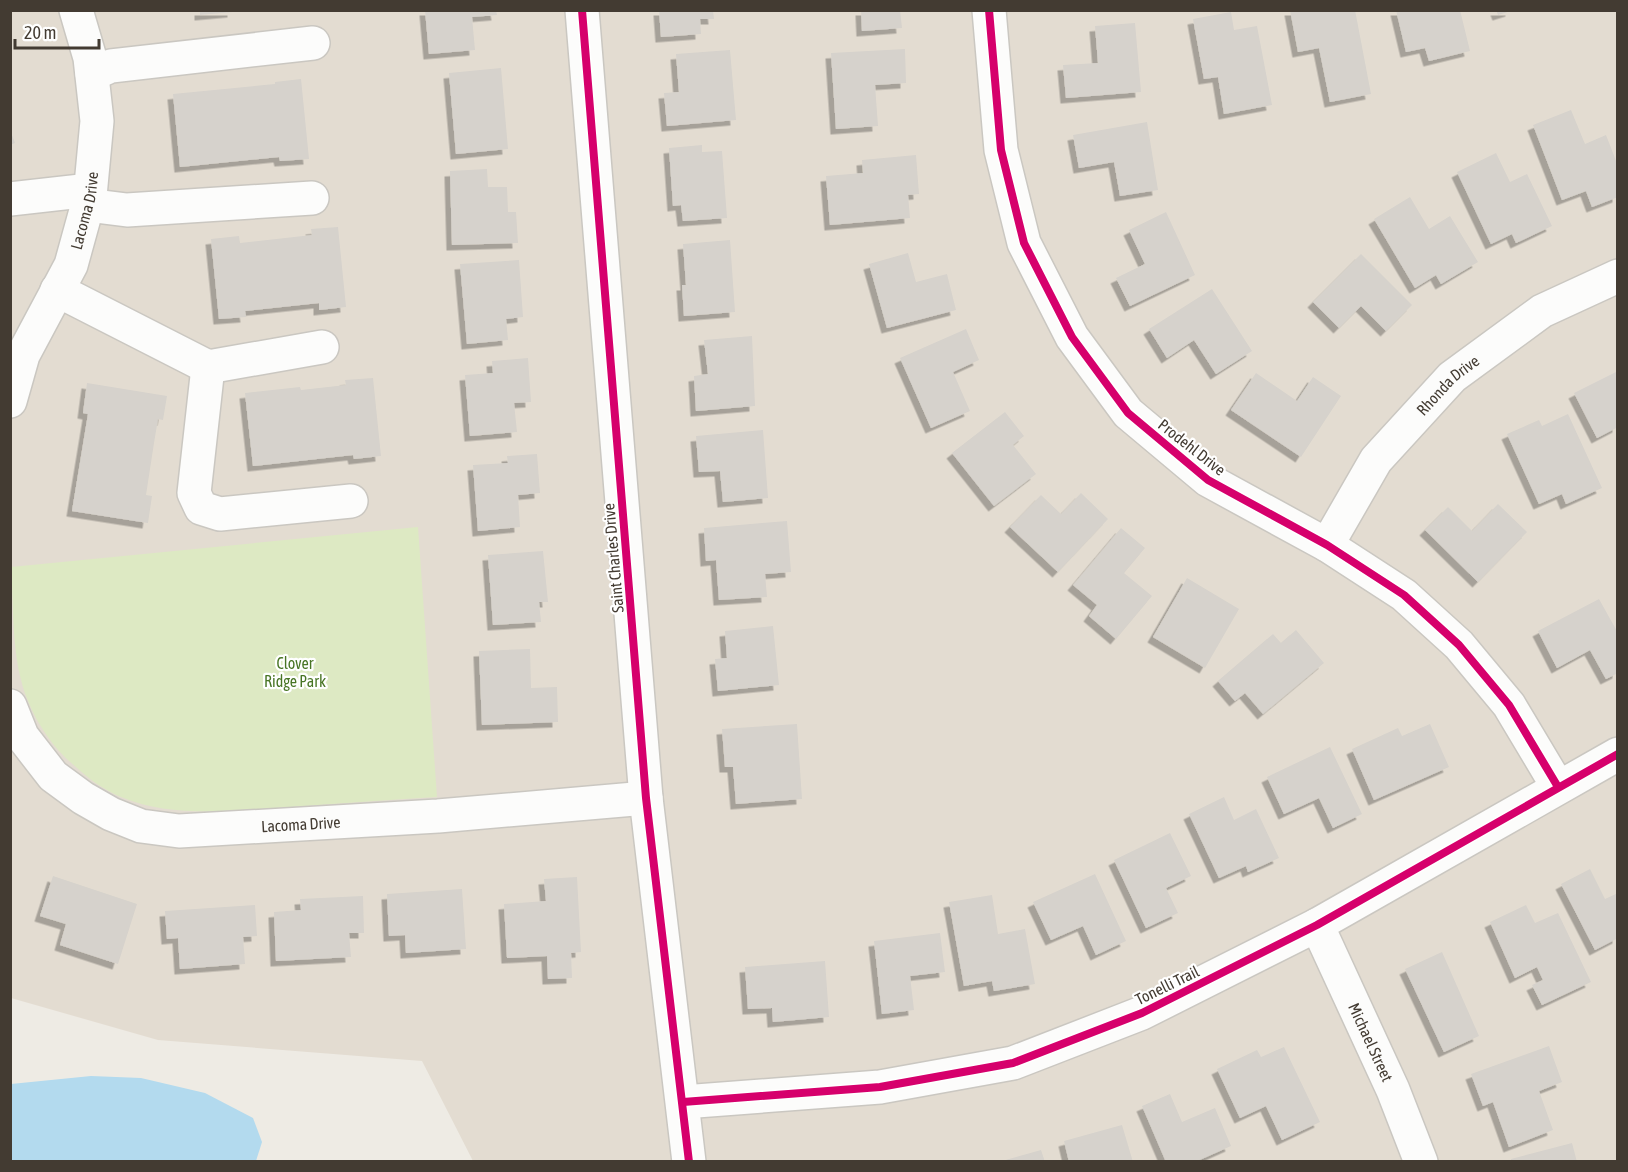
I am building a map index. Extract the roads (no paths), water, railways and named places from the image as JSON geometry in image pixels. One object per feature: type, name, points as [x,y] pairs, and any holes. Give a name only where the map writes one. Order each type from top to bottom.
[{"type":"street","name":"Lacoma Drive","points":[[10,401],[18,350],[71,265],[89,198],[97,121],[90,58],[76,10]]},
{"type":"street","name":"Saint Charles Drive","points":[[582,10],[646,798],[689,1161]]},
{"type":"street","name":"Prodehl Drive","points":[[989,10],[1000,150],[1024,243],[1072,337],[1128,413],[1208,480],[1327,545],[1404,595],[1459,645],[1509,705],[1558,787]]},
{"type":"street","points":[[92,74],[111,66],[313,43]]},
{"type":"street","points":[[10,199],[89,198],[127,210],[312,198]]},
{"type":"street","name":"Rhonda Drive","points":[[1327,545],[1376,460],[1452,378],[1542,311],[1617,276]]},
{"type":"street","points":[[57,290],[208,367],[322,347]]},
{"type":"street","points":[[208,367],[194,493],[201,508],[220,514],[351,501]]},
{"type":"street","name":"Lacoma Drive","points":[[10,706],[22,736],[52,776],[111,814],[141,826],[179,831],[438,816],[646,798]]},
{"type":"street","name":"Tonelli Trail","points":[[683,1102],[880,1086],[1013,1063],[1142,1013],[1317,925],[1617,754]]},
{"type":"street","name":"Michael Street","points":[[1317,925],[1393,1090],[1421,1161]]},
{"type":"water","points":[[91,1076],[141,1078],[205,1093],[253,1118],[262,1142],[256,1161],[11,1161],[11,1084]]},
{"type":"park label","name":"Clover Ridge Park","points":[[295,672]]}]
